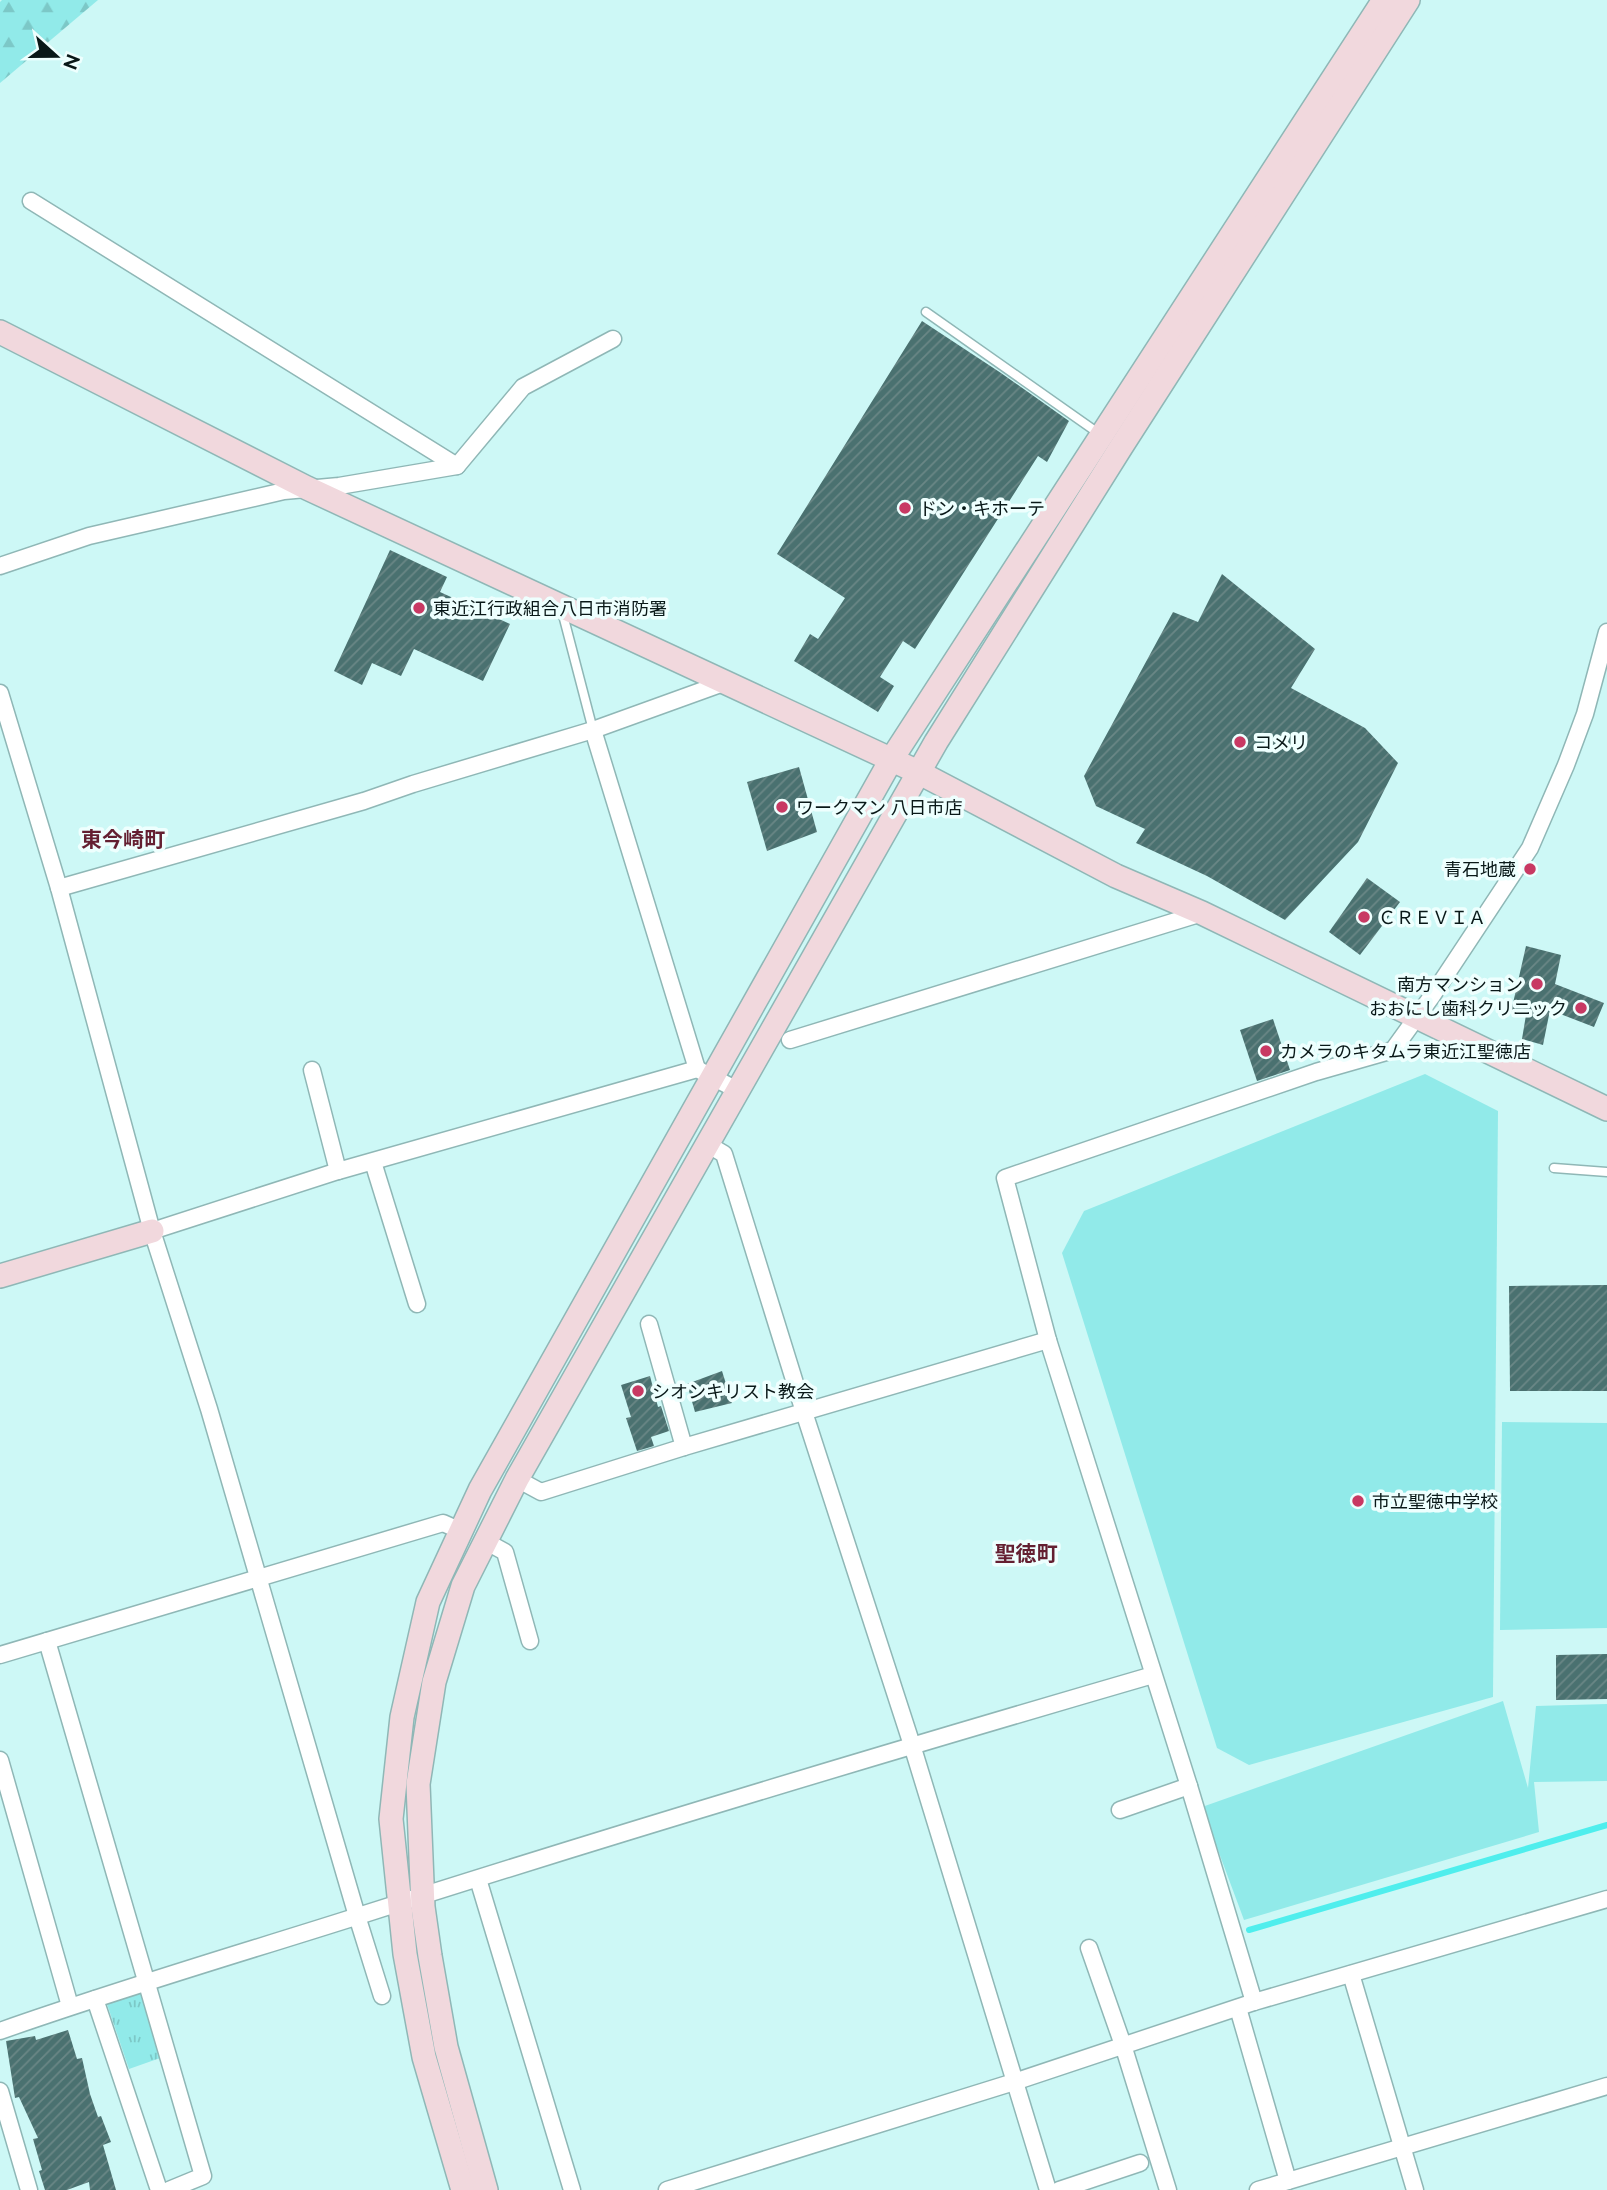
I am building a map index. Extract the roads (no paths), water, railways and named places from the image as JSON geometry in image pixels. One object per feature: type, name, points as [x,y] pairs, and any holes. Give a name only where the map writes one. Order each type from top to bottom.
[{"type":"street","points":[[463,2190],[424,2057],[405,1954],[391,1819],[402,1717],[428,1602],[480,1490],[705,1073],[891,760],[1384,0]]},
{"type":"street","points":[[486,2190],[446,2047],[430,1956],[423,1895],[418,1784],[434,1682],[463,1586],[517,1479],[918,772],[1121,447],[1408,0]]},
{"type":"street","points":[[32,201],[457,466]]},
{"type":"street","points":[[0,332],[307,488],[918,772],[1115,876],[1202,913],[1607,1109]]},
{"type":"street","points":[[0,566],[89,536],[271,494],[340,486],[457,466],[523,387],[612,339]]},
{"type":"street","points":[[1254,2002],[1189,1786],[1048,1340],[1004,1178],[1316,1072],[1393,1050],[1418,1017],[1530,848],[1585,714],[1607,632]]},
{"type":"street","points":[[59,888],[364,801],[593,730],[726,682]]},
{"type":"street","points":[[0,693],[59,888],[152,1231],[209,1409],[382,1996]]},
{"type":"street","points":[[593,730],[705,1073]]},
{"type":"street","points":[[790,1041],[1202,913]]},
{"type":"street","points":[[312,1070],[338,1171]]},
{"type":"street","points":[[0,1276],[152,1231],[338,1171],[705,1073],[737,1090]]},
{"type":"street","points":[[706,1144],[724,1154],[912,1745],[1048,2190]]},
{"type":"street","points":[[373,1162],[417,1304]]},
{"type":"street","points":[[649,1324],[684,1447]]},
{"type":"street","points":[[517,1479],[541,1492],[1048,1340]]},
{"type":"street","points":[[0,1655],[443,1523],[461,1531]]},
{"type":"street","points":[[485,1541],[505,1552],[530,1641]]},
{"type":"street","points":[[47,1641],[203,2176],[169,2190]]},
{"type":"street","points":[[0,2031],[70,2006],[399,1902],[912,1745],[1153,1675]]},
{"type":"street","points":[[0,1760],[70,2006]]},
{"type":"street","points":[[1120,1810],[1189,1786]]},
{"type":"street","points":[[478,1878],[572,2190]]},
{"type":"street","points":[[667,2190],[1014,2082],[1254,2002],[1607,1899]]},
{"type":"street","points":[[1089,1948],[1123,2045],[1168,2190]]},
{"type":"street","points":[[1351,1974],[1415,2190]]},
{"type":"street","points":[[95,1999],[159,2190]]},
{"type":"street","points":[[1238,2008],[1288,2181]]},
{"type":"street","points":[[1258,2190],[1607,2085]]},
{"type":"street","points":[[0,2091],[29,2190]]},
{"type":"street","points":[[1059,2190],[1140,2163]]},
{"type":"lane","points":[[926,312],[1121,447]]},
{"type":"lane","points":[[561,605],[593,730]]},
{"type":"lane","points":[[1554,1168],[1607,1172]]},
{"type":"waterway","points":[[1249,1930],[1607,1825]]},
{"type":"place","name":"ドン・キホーテ","points":[[905,508]]},
{"type":"place","name":"東近江行政組合八日市消防署","points":[[419,608]]},
{"type":"place","name":"コメリ","points":[[1240,742]]},
{"type":"place","name":"ワークマン 八日市店","points":[[782,807]]},
{"type":"place","name":"青石地蔵","points":[[1530,869]]},
{"type":"place","name":"ＣＲＥＶＩＡ","points":[[1364,917]]},
{"type":"place","name":"南方マンション","points":[[1537,984]]},
{"type":"place","name":"おおにし歯科クリニック","points":[[1581,1008]]},
{"type":"place","name":"カメラのキタムラ東近江聖徳店","points":[[1266,1051]]},
{"type":"place","name":"シオンキリスト教会","points":[[638,1391]]},
{"type":"place","name":"市立聖徳中学校","points":[[1358,1501]]},
{"type":"district","name":"東今崎町","points":[[123,839]]},
{"type":"district","name":"聖徳町","points":[[1026,1553]]}]
